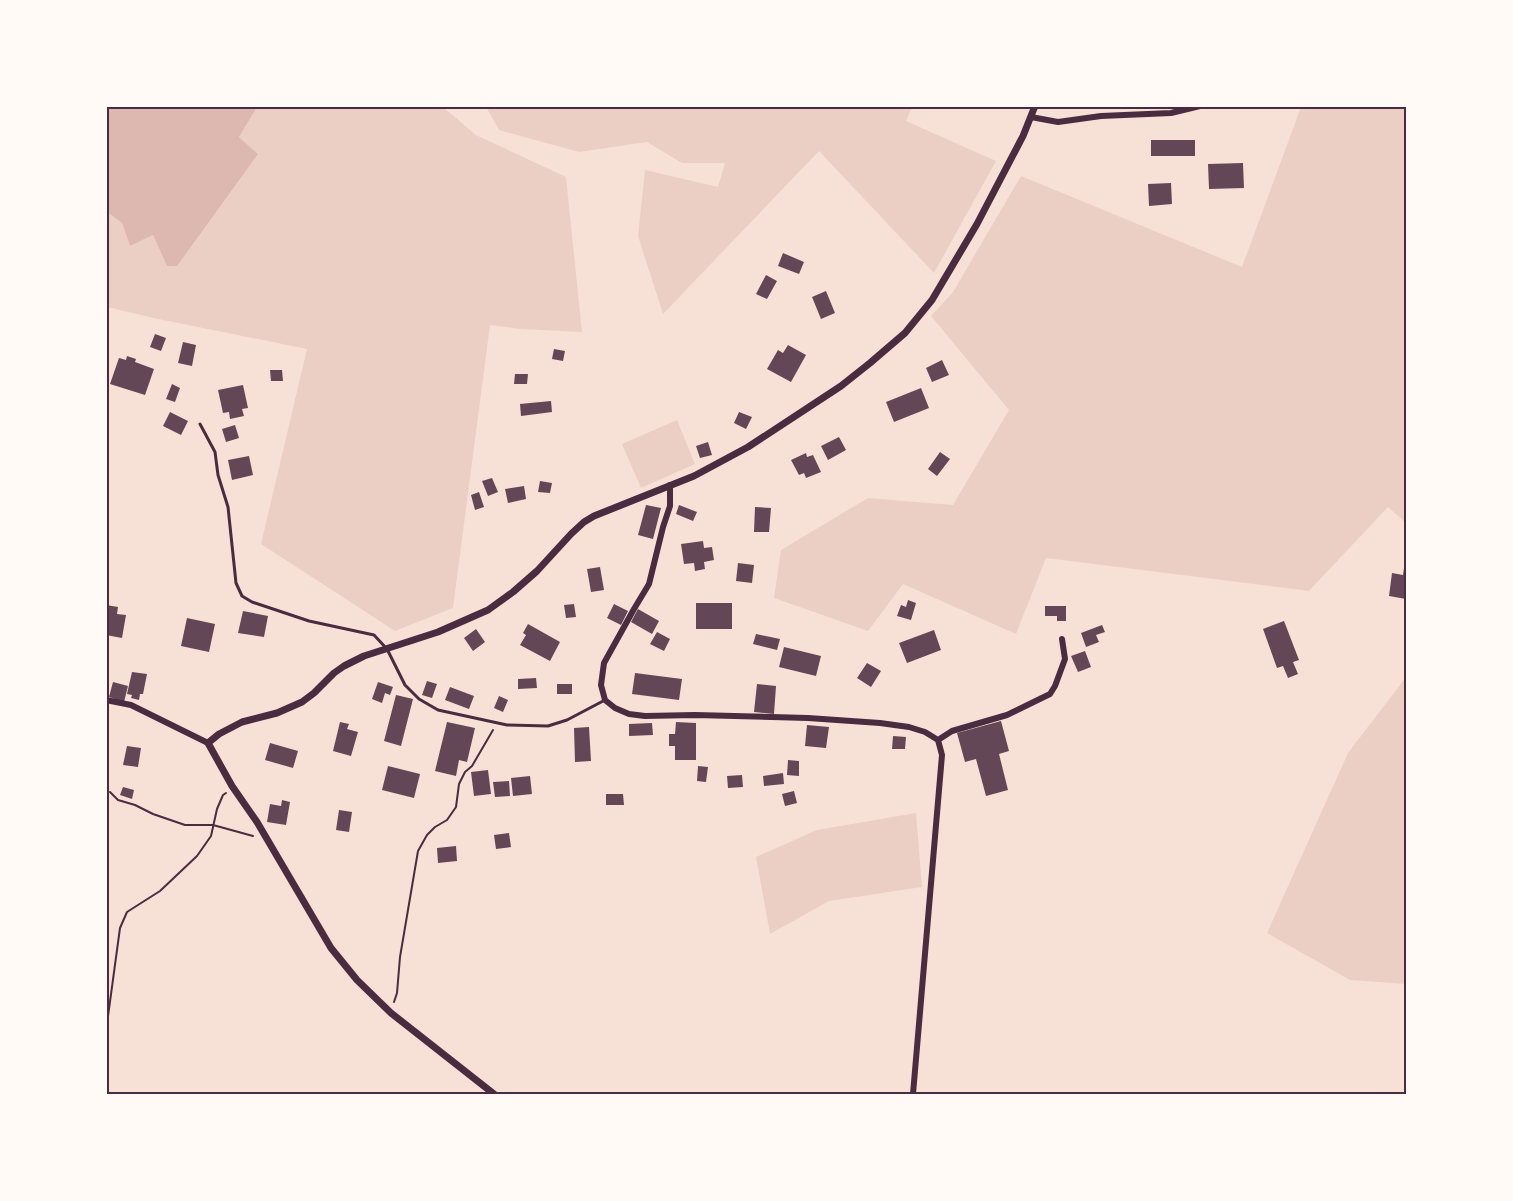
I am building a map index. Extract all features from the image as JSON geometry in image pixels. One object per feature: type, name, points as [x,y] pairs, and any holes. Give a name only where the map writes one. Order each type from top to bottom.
[{"type":"street","points":[[208,743],[219,734],[242,722],[277,713],[302,702],[344,666],[364,656],[438,632],[488,610],[537,571],[584,522],[693,476],[748,447],[812,406],[870,363],[905,333],[932,300],[1023,136],[1035,106]]},
{"type":"street","points":[[1031,117],[1058,122],[1101,116],[1171,113],[1200,106]]},
{"type":"street","points":[[670,485],[670,506],[650,584],[604,663],[601,685],[605,700],[615,708],[629,714],[645,716],[808,718],[880,723],[909,727],[925,732],[938,740],[942,755],[913,1095]]},
{"type":"street","points":[[938,740],[952,731],[1007,715],[1050,694],[1065,659],[1062,639]]},
{"type":"street","points":[[106,700],[131,705],[208,743],[331,948],[357,980],[391,1013],[494,1095]]},
{"type":"lane","points":[[200,424],[215,452],[218,475],[228,507],[236,583],[242,596],[252,602],[309,621],[374,635],[387,649],[405,685],[418,699],[438,710],[507,725],[548,726],[567,720],[605,700]]},
{"type":"path","points":[[391,1013],[397,993],[400,957],[418,851],[427,835],[435,826],[447,820],[456,807],[459,784],[497,723]]},
{"type":"path","points":[[106,1031],[120,928],[128,912],[160,891],[197,856],[211,836],[217,809],[223,795],[232,786]]},
{"type":"path","points":[[110,792],[118,800],[185,825],[213,825],[245,835],[256,837],[265,835]]},
{"type":"shaded area","points":[[107,106],[257,107],[239,137],[258,154],[177,266],[167,266],[153,235],[130,246],[122,223],[107,212]]},
{"type":"shaded area","points":[[257,107],[443,107],[476,135],[566,177],[582,332],[490,325],[453,608],[395,631],[261,544],[307,349],[107,307],[107,212],[122,223],[130,246],[153,235],[167,266],[258,154],[239,137]]},
{"type":"shaded area","points":[[486,107],[912,107],[906,121],[996,161],[934,273],[819,151],[663,314],[638,236],[645,170],[718,187],[725,163],[682,163],[647,142],[579,152],[499,130]]},
{"type":"shaded area","points":[[1301,107],[1406,107],[1406,523],[1388,507],[1309,591],[1046,558],[1016,634],[903,584],[868,631],[774,598],[781,550],[868,498],[953,505],[1009,410],[931,316],[953,292],[1021,176],[1242,267]]},
{"type":"shaded area","points":[[677,420],[695,464],[641,488],[622,444]]},
{"type":"shaded area","points":[[1406,677],[1406,984],[1350,980],[1267,933],[1348,753]]},
{"type":"shaded area","points":[[916,813],[922,887],[829,901],[770,934],[756,857],[817,830]]},
{"type":"building","points":[[1151,140],[1195,140],[1195,156],[1151,156]]},
{"type":"building","points":[[1243,163],[1244,188],[1209,189],[1208,164]]},
{"type":"building","points":[[1171,183],[1172,204],[1149,206],[1148,184]]},
{"type":"building","points":[[783,253],[804,262],[799,274],[778,266]]},
{"type":"building","points":[[766,275],[777,281],[767,299],[756,294]]},
{"type":"building","points":[[826,291],[835,313],[821,319],[812,297]]},
{"type":"building","points":[[155,334],[166,338],[161,351],[150,347]]},
{"type":"building","points":[[183,342],[196,345],[192,366],[178,363]]},
{"type":"building","points":[[788,345],[806,355],[791,382],[767,369],[778,350],[783,353]]},
{"type":"building","points":[[554,349],[565,351],[563,361],[552,359]]},
{"type":"building","points":[[127,356],[136,359],[135,362],[154,369],[145,395],[110,384],[119,358],[126,360]]},
{"type":"building","points":[[942,360],[949,375],[932,382],[926,368]]},
{"type":"building","points":[[270,370],[282,370],[283,381],[271,381]]},
{"type":"building","points":[[515,374],[528,374],[527,384],[514,384]]},
{"type":"building","points":[[172,384],[180,388],[175,402],[166,399]]},
{"type":"building","points":[[243,385],[248,408],[242,409],[244,416],[230,419],[229,412],[223,413],[218,390]]},
{"type":"building","points":[[921,388],[929,408],[894,422],[886,402]]},
{"type":"building","points":[[551,401],[552,412],[521,416],[520,404]]},
{"type":"building","points":[[170,412],[188,421],[181,435],[163,426]]},
{"type":"building","points":[[739,412],[752,417],[746,429],[734,423]]},
{"type":"building","points":[[235,425],[239,438],[226,442],[222,429]]},
{"type":"building","points":[[839,437],[846,450],[828,460],[821,446]]},
{"type":"building","points":[[708,442],[712,455],[700,458],[696,446]]},
{"type":"building","points":[[940,452],[950,459],[937,476],[928,469]]},
{"type":"building","points":[[806,453],[807,457],[813,455],[821,472],[806,478],[804,473],[799,475],[791,460]]},
{"type":"building","points":[[249,456],[253,475],[232,480],[228,460]]},
{"type":"building","points":[[492,478],[498,492],[488,496],[482,481]]},
{"type":"building","points":[[540,481],[552,483],[550,493],[538,492]]},
{"type":"building","points":[[524,486],[526,499],[508,503],[505,489]]},
{"type":"building","points":[[479,492],[484,507],[475,510],[471,495]]},
{"type":"building","points":[[646,505],[661,508],[653,539],[638,535]]},
{"type":"building","points":[[679,505],[697,512],[693,521],[676,514]]},
{"type":"building","points":[[755,507],[771,508],[769,532],[754,532]]},
{"type":"building","points":[[703,541],[704,548],[712,547],[714,560],[704,562],[705,569],[695,571],[694,563],[684,564],[681,544]]},
{"type":"building","points":[[738,563],[754,565],[752,583],[736,581]]},
{"type":"building","points":[[600,567],[604,590],[591,592],[587,569]]},
{"type":"building","points":[[1404,568],[1406,568],[1406,599],[1389,596],[1392,573],[1403,575]]},
{"type":"building","points":[[908,600],[916,603],[911,620],[897,616],[901,605],[906,607]]},
{"type":"building","points":[[696,603],[732,603],[732,629],[696,629]]},
{"type":"building","points":[[574,604],[576,617],[566,618],[564,605]]},
{"type":"building","points":[[614,604],[628,611],[621,625],[607,618]]},
{"type":"building","points":[[106,605],[118,607],[117,614],[126,615],[122,638],[106,635]]},
{"type":"building","points":[[1045,606],[1066,606],[1066,621],[1057,621],[1057,616],[1045,616]]},
{"type":"building","points":[[638,609],[659,621],[652,634],[631,622]]},
{"type":"building","points":[[243,611],[268,616],[264,637],[238,633]]},
{"type":"building","points":[[187,618],[215,624],[209,652],[181,646]]},
{"type":"building","points":[[1284,621],[1299,660],[1293,662],[1298,674],[1288,678],[1283,666],[1277,668],[1263,629]]},
{"type":"building","points":[[528,624],[560,642],[550,661],[520,645],[526,635],[523,633]]},
{"type":"building","points":[[1102,625],[1105,632],[1096,635],[1099,642],[1086,647],[1081,633]]},
{"type":"building","points":[[476,629],[485,642],[473,651],[464,638]]},
{"type":"building","points":[[934,630],[941,650],[907,663],[899,643]]},
{"type":"building","points":[[657,632],[670,639],[664,651],[650,644]]},
{"type":"building","points":[[756,634],[780,639],[777,650],[753,644]]},
{"type":"building","points":[[784,647],[821,656],[816,676],[779,667]]},
{"type":"building","points":[[1085,651],[1091,667],[1078,672],[1071,656]]},
{"type":"building","points":[[867,663],[881,671],[871,687],[857,678]]},
{"type":"building","points":[[132,672],[147,674],[143,694],[140,694],[139,700],[127,694]]},
{"type":"building","points":[[635,673],[682,679],[679,700],[632,694]]},
{"type":"building","points":[[536,678],[537,688],[518,689],[518,679]]},
{"type":"building","points":[[427,681],[437,684],[432,698],[422,695]]},
{"type":"building","points":[[113,682],[128,686],[124,702],[109,697]]},
{"type":"building","points":[[378,682],[393,687],[390,695],[385,693],[382,703],[372,699]]},
{"type":"building","points":[[557,684],[572,684],[572,694],[557,694]]},
{"type":"building","points":[[757,684],[776,686],[774,714],[754,712]]},
{"type":"building","points":[[450,687],[474,696],[469,709],[445,700]]},
{"type":"building","points":[[396,695],[413,699],[401,746],[384,741]]},
{"type":"building","points":[[499,696],[508,700],[503,712],[494,708]]},
{"type":"building","points":[[1001,721],[1009,751],[999,754],[1008,790],[986,796],[976,759],[965,762],[957,733]]},
{"type":"building","points":[[340,722],[349,724],[347,729],[358,732],[351,756],[333,751]]},
{"type":"building","points":[[447,722],[475,728],[467,762],[459,760],[456,776],[435,771]]},
{"type":"building","points":[[676,722],[696,723],[696,760],[675,760],[675,746],[669,746],[669,734],[675,734]]},
{"type":"building","points":[[652,723],[653,735],[629,736],[629,724]]},
{"type":"building","points":[[807,725],[829,727],[826,748],[805,746]]},
{"type":"building","points":[[589,727],[591,761],[575,762],[574,728]]},
{"type":"building","points":[[893,736],[906,737],[905,749],[892,749]]},
{"type":"building","points":[[270,743],[298,751],[293,768],[265,760]]},
{"type":"building","points":[[127,746],[141,748],[138,767],[123,765]]},
{"type":"building","points":[[788,760],[799,761],[799,776],[787,775]]},
{"type":"building","points":[[388,766],[420,774],[414,798],[382,790]]},
{"type":"building","points":[[698,766],[708,767],[706,782],[697,781]]},
{"type":"building","points":[[488,770],[491,794],[474,796],[471,772]]},
{"type":"building","points":[[783,773],[784,784],[764,786],[763,776]]},
{"type":"building","points":[[742,775],[743,787],[728,788],[727,776]]},
{"type":"building","points":[[530,776],[532,794],[513,796],[511,778]]},
{"type":"building","points":[[509,781],[510,796],[495,797],[493,782]]},
{"type":"building","points":[[123,787],[134,790],[132,799],[120,795]]},
{"type":"building","points":[[794,791],[797,803],[785,806],[782,794]]},
{"type":"building","points":[[606,794],[623,794],[624,805],[606,805]]},
{"type":"building","points":[[282,800],[290,802],[286,825],[267,822],[270,804],[281,806]]},
{"type":"building","points":[[339,810],[352,812],[349,832],[336,830]]},
{"type":"building","points":[[509,833],[511,847],[496,849],[494,835]]},
{"type":"building","points":[[456,846],[457,861],[438,863],[437,848]]}]
